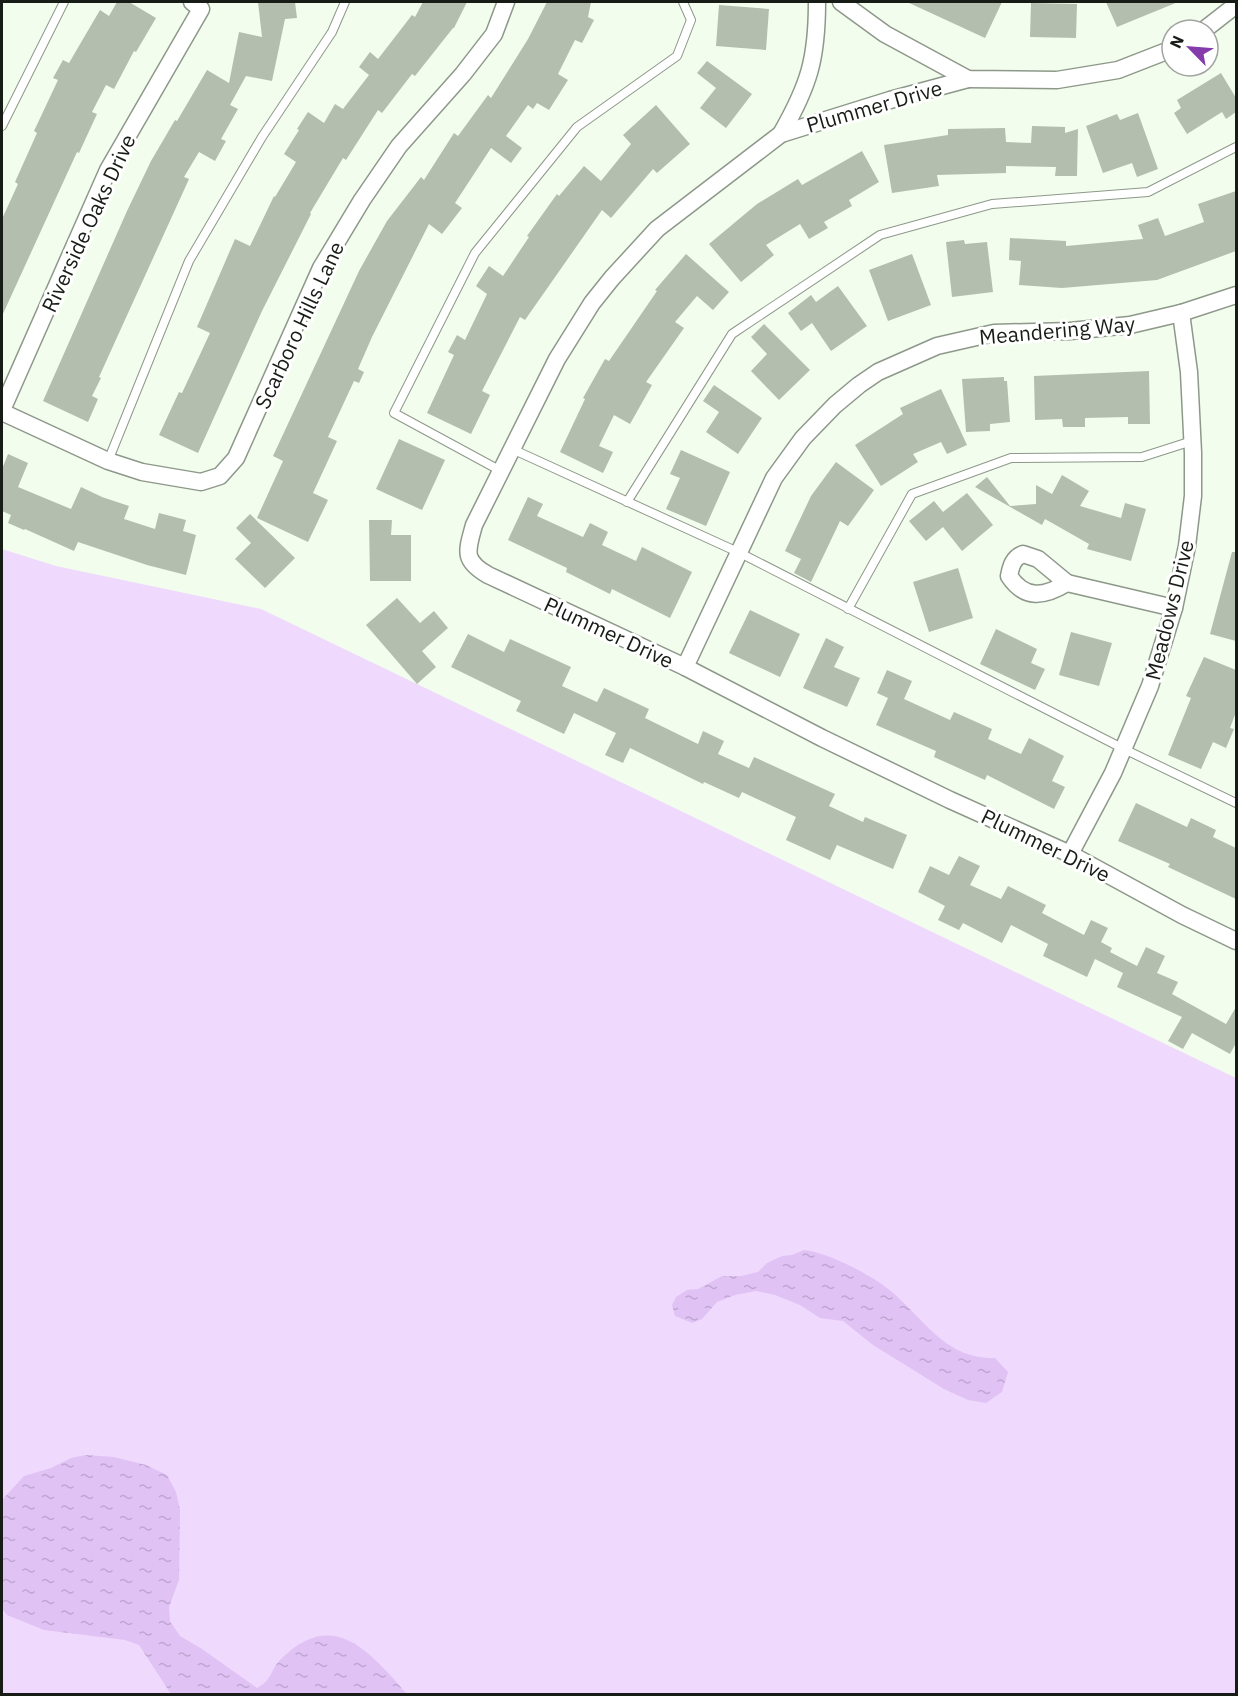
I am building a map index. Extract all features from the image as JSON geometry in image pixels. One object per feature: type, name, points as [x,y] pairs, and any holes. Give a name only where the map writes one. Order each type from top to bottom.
[{"type":"street","name":"Scarboro Hills Lane","points":[[108,461],[142,472],[201,482],[220,476],[236,458],[321,268],[362,200],[399,146],[463,74],[494,34],[506,2]]},
{"type":"street","name":"Plummer Drive","points":[[781,134],[809,76],[815,52],[817,2]]},
{"type":"street","points":[[841,2],[885,34],[968,79],[1057,81],[1118,70],[1160,54]]},
{"type":"street","name":"Riverside Oaks Drive","points":[[2,411],[108,170],[196,5]]},
{"type":"street","points":[[1219,18],[1236,5]]},
{"type":"street","name":"Plummer Drive","points":[[968,79],[890,100],[781,134],[657,229],[592,303],[557,359],[474,525],[467,550],[469,560],[476,568],[541,601],[685,667],[822,738],[950,800],[1070,854],[1182,915],[1236,941]]},
{"type":"street","name":"Meandering Way","points":[[685,667],[774,478],[803,438],[835,405],[878,372],[937,346],[994,333],[1070,331],[1130,326],[1182,313],[1236,295]]},
{"type":"street","name":"Meadows Drive","points":[[1070,854],[1124,749],[1150,686],[1174,608],[1187,546],[1193,496],[1192,441],[1189,372],[1182,313]]},
{"type":"street","points":[[2,411],[108,461]]},
{"type":"street","points":[[1067,583],[1174,608]]},
{"type":"lane","points":[[2,126],[64,2]]},
{"type":"lane","points":[[108,461],[189,261],[262,137],[332,32],[345,2]]},
{"type":"lane","points":[[501,471],[394,413],[476,253],[577,127],[677,56],[691,20],[683,2]]},
{"type":"lane","points":[[627,501],[732,334],[880,235],[992,204],[1148,192],[1236,147]]},
{"type":"lane","points":[[848,609],[912,494],[1011,458],[1142,457],[1192,441]]},
{"type":"lane","points":[[512,449],[740,553],[1124,749],[1236,802]]},
{"type":"shaded area","points":[[2,549],[56,566],[261,609],[1236,1078],[1236,1694],[2,1694]]},
{"type":"water","points":[[804,1250],[836,1259],[879,1282],[900,1299],[935,1334],[961,1352],[995,1358],[1008,1372],[1002,1392],[986,1403],[968,1400],[944,1389],[873,1345],[843,1321],[820,1318],[800,1305],[775,1295],[756,1291],[735,1295],[717,1302],[702,1319],[692,1323],[675,1316],[672,1305],[676,1297],[687,1290],[698,1289],[722,1276],[741,1276],[758,1272],[767,1263]]},
{"type":"water","points":[[86,1455],[114,1457],[146,1465],[167,1475],[176,1492],[180,1510],[179,1580],[169,1607],[170,1621],[180,1636],[257,1688],[268,1679],[280,1660],[299,1644],[317,1637],[334,1636],[349,1641],[365,1651],[407,1694],[171,1694],[139,1645],[125,1640],[44,1630],[7,1615],[2,1609],[2,1500],[24,1476],[51,1468],[71,1458]]},
{"type":"building","points":[[117,2],[129,2],[156,18],[136,52],[134,51],[114,89],[106,85],[92,112],[97,114],[79,153],[77,152],[2,316],[2,219],[18,184],[15,182],[37,133],[34,131],[58,80],[53,78],[63,60],[69,63],[100,10],[109,16]]},
{"type":"building","points":[[258,2],[295,2],[297,18],[285,19],[272,81],[246,76],[230,105],[238,109],[221,139],[226,141],[215,161],[199,152],[184,177],[189,179],[99,377],[101,378],[92,396],[98,399],[88,422],[43,401],[127,211],[151,161],[175,120],[177,121],[207,70],[229,83],[239,32],[262,37]]},
{"type":"building","points":[[423,2],[467,2],[454,28],[415,76],[412,74],[382,113],[378,110],[346,160],[343,158],[310,213],[262,311],[198,453],[159,435],[210,333],[197,327],[235,239],[250,246],[274,196],[296,162],[284,154],[299,130],[297,129],[308,112],[324,123],[335,104],[343,109],[369,75],[359,67],[370,52],[378,59],[412,15],[415,17]]},
{"type":"building","points":[[547,2],[591,2],[588,17],[594,20],[582,43],[575,40],[558,74],[568,80],[549,110],[537,103],[533,109],[528,105],[506,136],[522,148],[511,163],[491,148],[455,203],[462,208],[442,234],[429,224],[372,337],[358,369],[364,372],[359,383],[354,381],[328,437],[337,441],[313,493],[328,500],[308,542],[257,518],[283,461],[273,456],[359,271],[387,221],[421,177],[424,180],[454,133],[458,136],[488,95],[491,98],[528,39]]},
{"type":"building","points":[[907,2],[1002,2],[985,38]]},
{"type":"building","points":[[1106,2],[1178,2],[1117,27]]},
{"type":"building","points":[[1031,3],[1077,4],[1076,38],[1030,37]]},
{"type":"building","points":[[719,5],[769,9],[766,50],[716,46]]},
{"type":"building","points":[[707,61],[752,94],[726,128],[700,108],[716,88],[697,73]]},
{"type":"building","points":[[1220,74],[1236,98],[1236,112],[1226,119],[1222,112],[1187,134],[1174,113],[1181,108],[1177,100],[1213,78],[1220,78]]},
{"type":"building","points":[[656,105],[690,144],[657,173],[653,169],[611,218],[602,210],[525,320],[520,317],[482,391],[490,395],[471,434],[427,413],[454,355],[448,352],[457,335],[465,340],[487,294],[476,286],[489,266],[503,276],[529,237],[527,236],[557,194],[559,196],[584,166],[601,181],[631,144],[623,135]]},
{"type":"building","points":[[1138,113],[1158,169],[1137,177],[1132,163],[1103,173],[1086,126],[1117,114],[1120,120]]},
{"type":"building","points":[[1032,126],[1065,127],[1065,133],[1078,129],[1077,176],[1055,176],[1056,167],[1006,166],[1006,173],[937,175],[939,186],[892,193],[884,145],[948,135],[948,129],[1005,128],[1006,142],[1031,143]]},
{"type":"building","points":[[862,151],[879,182],[849,200],[852,206],[824,222],[828,228],[809,239],[800,224],[766,245],[774,255],[741,282],[709,244],[757,204],[798,179],[802,185]]},
{"type":"building","points":[[1236,191],[1236,251],[1157,280],[1062,288],[1019,285],[1021,261],[1009,260],[1010,238],[1066,241],[1066,246],[1143,239],[1138,225],[1158,218],[1165,236],[1204,222],[1198,204]]},
{"type":"building","points":[[964,240],[965,244],[987,242],[993,292],[952,297],[946,242]]},
{"type":"building","points":[[686,254],[729,292],[713,310],[697,296],[675,322],[684,328],[646,382],[652,385],[630,424],[614,415],[599,446],[613,452],[603,473],[560,452],[585,399],[583,398],[605,359],[609,361],[657,291],[655,290]]},
{"type":"building","points":[[912,254],[931,305],[888,321],[869,270]]},
{"type":"building","points":[[838,286],[867,326],[831,351],[812,323],[801,331],[788,313],[811,295],[816,302]]},
{"type":"building","points":[[764,324],[810,370],[779,400],[751,371],[767,354],[751,337]]},
{"type":"building","points":[[1149,371],[1150,424],[1128,424],[1128,417],[1085,418],[1085,427],[1063,427],[1062,419],[1035,420],[1034,376]]},
{"type":"building","points":[[1004,377],[1004,381],[1007,381],[1010,422],[990,424],[990,431],[966,432],[962,379]]},
{"type":"building","points":[[714,385],[762,418],[738,454],[706,432],[719,412],[703,401]]},
{"type":"building","points":[[941,389],[967,445],[947,454],[941,442],[913,454],[918,462],[881,486],[855,445],[903,414],[900,408]]},
{"type":"building","points":[[399,439],[445,460],[422,510],[376,489]]},
{"type":"building","points":[[681,450],[730,472],[706,526],[666,509],[680,478],[670,474]]},
{"type":"building","points":[[8,454],[28,463],[18,487],[71,509],[81,487],[129,506],[124,519],[155,529],[159,513],[186,520],[183,531],[196,535],[186,575],[147,565],[78,542],[74,551],[8,523],[11,515],[2,511],[2,469]]},
{"type":"building","points":[[836,462],[874,490],[848,526],[840,521],[811,582],[794,573],[801,559],[785,551],[811,496]]},
{"type":"building","points":[[1062,475],[1089,491],[1080,506],[1121,518],[1125,503],[1146,509],[1131,561],[1087,549],[1089,544],[1045,519],[1042,525],[975,487],[987,477],[1010,506],[1036,504],[1036,485],[1052,494]]},
{"type":"building","points":[[967,493],[993,525],[962,551],[943,527],[926,541],[909,521],[934,501],[943,512]]},
{"type":"building","points":[[528,497],[543,504],[537,516],[583,537],[590,523],[608,532],[602,545],[636,561],[642,547],[692,572],[670,618],[612,589],[610,594],[566,572],[567,568],[508,540]]},
{"type":"building","points":[[250,514],[295,558],[265,588],[235,559],[251,543],[236,528]]},
{"type":"building","points":[[369,520],[392,520],[391,535],[411,535],[411,581],[370,581]]},
{"type":"building","points":[[1232,552],[1236,552],[1236,641],[1210,634]]},
{"type":"building","points":[[958,568],[973,618],[929,632],[913,582]]},
{"type":"building","points":[[397,598],[420,623],[434,611],[448,628],[422,651],[436,667],[417,684],[366,625]]},
{"type":"building","points":[[750,610],[800,634],[780,677],[729,653]]},
{"type":"building","points":[[996,629],[1037,649],[1031,663],[1045,669],[1035,690],[980,664]]},
{"type":"building","points":[[1071,632],[1112,643],[1099,686],[1059,675]]},
{"type":"building","points":[[468,634],[504,652],[510,639],[571,667],[562,686],[597,702],[604,688],[649,709],[645,718],[698,744],[703,731],[724,741],[718,754],[749,768],[754,757],[835,794],[829,806],[863,822],[865,817],[907,835],[893,869],[837,845],[830,860],[786,840],[796,817],[742,792],[739,798],[704,782],[703,784],[630,748],[623,763],[605,755],[616,733],[574,713],[564,734],[516,711],[521,701],[451,667]]},
{"type":"building","points":[[826,638],[844,647],[834,667],[860,678],[847,707],[803,688]]},
{"type":"building","points":[[1204,657],[1236,670],[1236,712],[1230,728],[1234,729],[1226,748],[1213,742],[1201,769],[1168,755],[1191,698],[1186,696]]},
{"type":"building","points":[[887,670],[912,681],[904,699],[950,720],[954,712],[992,729],[988,739],[1021,754],[1029,738],[1064,756],[1052,781],[1065,787],[1054,809],[987,775],[985,780],[934,757],[936,751],[876,725],[888,698],[877,693]]},
{"type":"building","points":[[1136,803],[1187,827],[1191,818],[1216,830],[1213,837],[1236,848],[1236,899],[1168,867],[1170,864],[1118,841]]},
{"type":"building","points":[[959,856],[980,866],[970,885],[1001,899],[1008,886],[1046,905],[1042,913],[1084,935],[1091,920],[1108,928],[1101,942],[1112,948],[1110,952],[1137,966],[1146,947],[1165,956],[1157,973],[1178,982],[1172,994],[1226,1024],[1236,1007],[1236,1043],[1230,1054],[1192,1033],[1183,1049],[1168,1041],[1182,1017],[1117,987],[1123,973],[1095,959],[1087,977],[1043,956],[1048,944],[1011,925],[1002,943],[963,923],[959,930],[938,920],[945,906],[918,892],[930,866],[949,875]]}]
